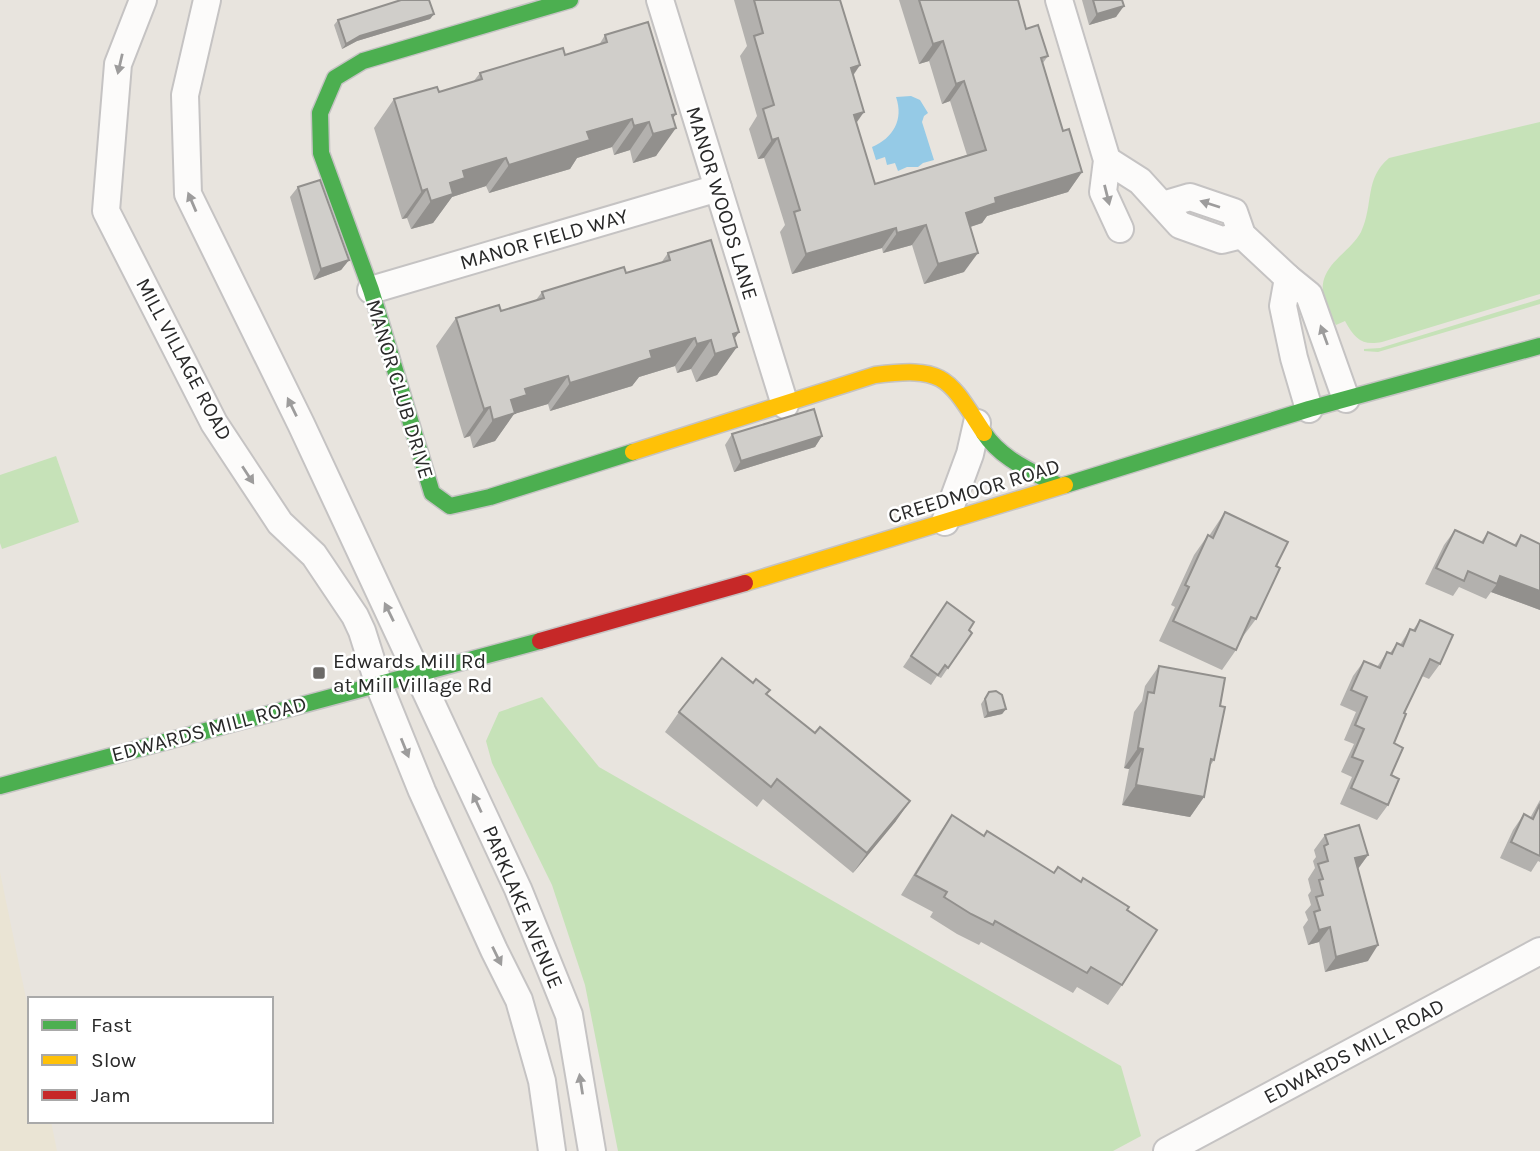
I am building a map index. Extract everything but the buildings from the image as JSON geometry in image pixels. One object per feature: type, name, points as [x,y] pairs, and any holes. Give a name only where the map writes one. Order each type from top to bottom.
[{"type":"main road","name":"MANOR CLUB DRIVE","points":[[570,0],[363,61],[335,78],[320,113],[321,153],[371,290],[432,493],[450,506],[490,497],[875,376],[905,371],[937,374],[964,398],[977,423],[998,451],[1059,486]]},
{"type":"main road","name":"CREEDMOOR ROAD","points":[[419,674],[682,603],[1309,409],[1540,346]]},
{"type":"main road","name":"EDWARDS MILL ROAD","points":[[0,786],[419,674]]},
{"type":"street","name":"MILL VILLAGE ROAD","points":[[143,0],[118,64],[106,211],[214,423],[279,523],[314,555],[355,616],[379,685]]},
{"type":"street","points":[[206,0],[185,95],[188,194],[419,674]]},
{"type":"street","name":"MANOR WOODS LANE","points":[[660,0],[785,405]]},
{"type":"street","points":[[1059,0],[1107,160],[1103,192],[1120,229]]},
{"type":"street","points":[[1107,160],[1140,181],[1180,225],[1222,240],[1241,235],[1310,295],[1346,399]]},
{"type":"street","name":"MANOR FIELD WAY","points":[[371,290],[718,188]]},
{"type":"street","points":[[1288,278],[1283,306],[1309,409]]},
{"type":"street","points":[[945,522],[971,454],[977,423]]},
{"type":"street","name":"PARKLAKE AVENUE","points":[[419,674],[518,889],[569,1015],[592,1151]]},
{"type":"street","name":"PARKLAKE AVENUE","points":[[379,685],[422,791],[519,1000],[542,1082],[552,1151]]},
{"type":"street","name":"EDWARDS MILL ROAD","points":[[1167,1151],[1540,951]]},
{"type":"shaded area","points":[[0,872],[28,1008],[28,1123],[51,1123],[57,1151],[0,1151]]},
{"type":"green space","points":[[1540,122],[1540,294],[1382,342],[1369,343],[1360,340],[1345,321],[1336,325],[1324,297],[1324,279],[1331,266],[1361,232],[1376,174],[1389,158]]},
{"type":"green space","points":[[1540,299],[1540,304],[1378,352],[1364,351],[1364,349],[1380,348]]},
{"type":"green space","points":[[56,456],[79,522],[2,549],[0,475]]},
{"type":"green space","points":[[542,697],[599,767],[1121,1066],[1141,1136],[1113,1151],[618,1151],[585,985],[552,885],[492,763],[486,741],[499,712]]},
{"type":"water","points":[[911,96],[920,100],[928,113],[922,122],[934,160],[898,171],[895,163],[887,165],[885,157],[876,160],[872,147],[886,139],[895,127],[899,113],[896,97]]},
{"type":"traffic: fast","points":[[570,0],[363,61],[335,78],[320,113],[321,153],[371,290],[432,493],[450,506],[490,497],[633,452]]},
{"type":"traffic: fast","points":[[1065,485],[1309,409],[1540,346]]},
{"type":"traffic: fast","points":[[984,433],[1009,458],[1059,486]]},
{"type":"traffic: fast","points":[[0,786],[540,641]]},
{"type":"traffic: slow","points":[[633,452],[875,375],[899,373],[931,375],[943,380],[962,399],[984,433]]},
{"type":"traffic: slow","points":[[745,583],[1065,485]]},
{"type":"traffic: jam","points":[[540,641],[745,583]]},
{"type":"place","name":"Edwards Mill Rd at Mill Village Rd","points":[[319,673]]}]
